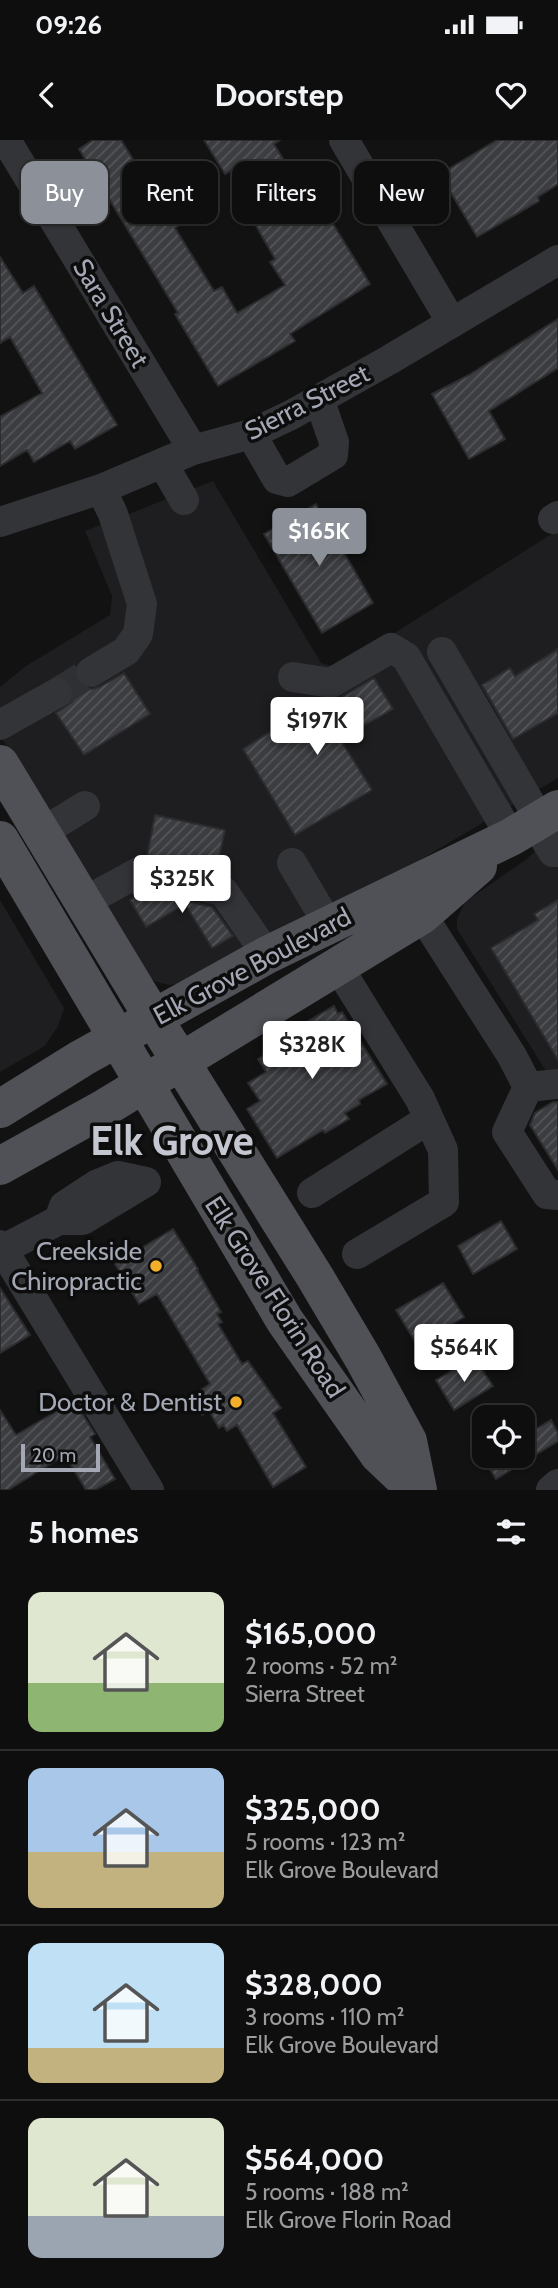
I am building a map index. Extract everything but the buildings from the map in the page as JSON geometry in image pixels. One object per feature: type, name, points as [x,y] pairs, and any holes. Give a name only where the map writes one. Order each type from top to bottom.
[{"type":"main road","name":"Elk Grove Florin Road","points":[[0,764],[153,1019],[316,1278],[363,1358],[408,1441],[417,1490]]},
{"type":"main road","name":"Elk Grove Boulevard","points":[[0,1166],[180,1062],[422,915],[543,832]]},
{"type":"main road","name":"Elk Grove Boulevard","points":[[0,1109],[117,1038],[328,923],[543,832]]},
{"type":"main road","name":"Elk Grove Florin Road","points":[[0,840],[285,1321],[379,1455],[417,1490]]},
{"type":"street","name":"Sara Street","points":[[6,140],[193,450]]},
{"type":"street","points":[[344,140],[452,323]]},
{"type":"street","name":"Sierra Street","points":[[0,522],[102,489],[193,450],[251,434],[319,400],[558,260]]},
{"type":"street","points":[[251,434],[277,479],[288,482],[333,455],[334,442],[319,400]]},
{"type":"street","points":[[163,464],[184,500]]},
{"type":"street","points":[[92,672],[126,650],[138,634],[142,604],[113,514],[102,489]]},
{"type":"street","points":[[293,677],[331,683],[391,649],[406,657],[543,832]]},
{"type":"street","points":[[442,652],[543,832]]},
{"type":"street","points":[[0,725],[57,693]]},
{"type":"street","points":[[41,833],[85,806]]},
{"type":"street","points":[[292,863],[328,923]]},
{"type":"street","points":[[84,902],[139,872],[223,891],[267,955]]},
{"type":"street","points":[[422,915],[528,1087]]},
{"type":"street","points":[[337,965],[420,1099],[443,1150],[444,1202],[357,1254]]},
{"type":"street","points":[[528,1087],[558,1084]]},
{"type":"street","points":[[528,1087],[508,1132],[548,1194],[558,1195]]},
{"type":"street","points":[[312,1193],[429,1119]]},
{"type":"street","points":[[60,1220],[1,1249],[149,1490]]},
{"type":"street","points":[[551,1490],[558,1484]]},
{"type":"shaded area","points":[[213,481],[321,663],[334,667],[396,632],[558,530],[558,778],[368,891],[189,982],[169,985],[154,981],[142,968],[0,735],[0,687],[26,666],[110,615],[112,596],[85,531]]},
{"type":"shaded area","points":[[558,832],[558,1071],[546,1071],[457,929],[457,919],[465,902],[524,861]]},
{"type":"shaded area","points":[[0,900],[64,1008],[58,1026],[45,1046],[0,1072]]},
{"type":"tunnel","points":[[57,693],[91,672]]},
{"type":"place","name":"Creekside Chiropractic","points":[[156,1266]]},
{"type":"place","name":"Doctor & Dentist","points":[[236,1402]]},
{"type":"district","name":"Elk Grove","points":[[172,1140]]}]
